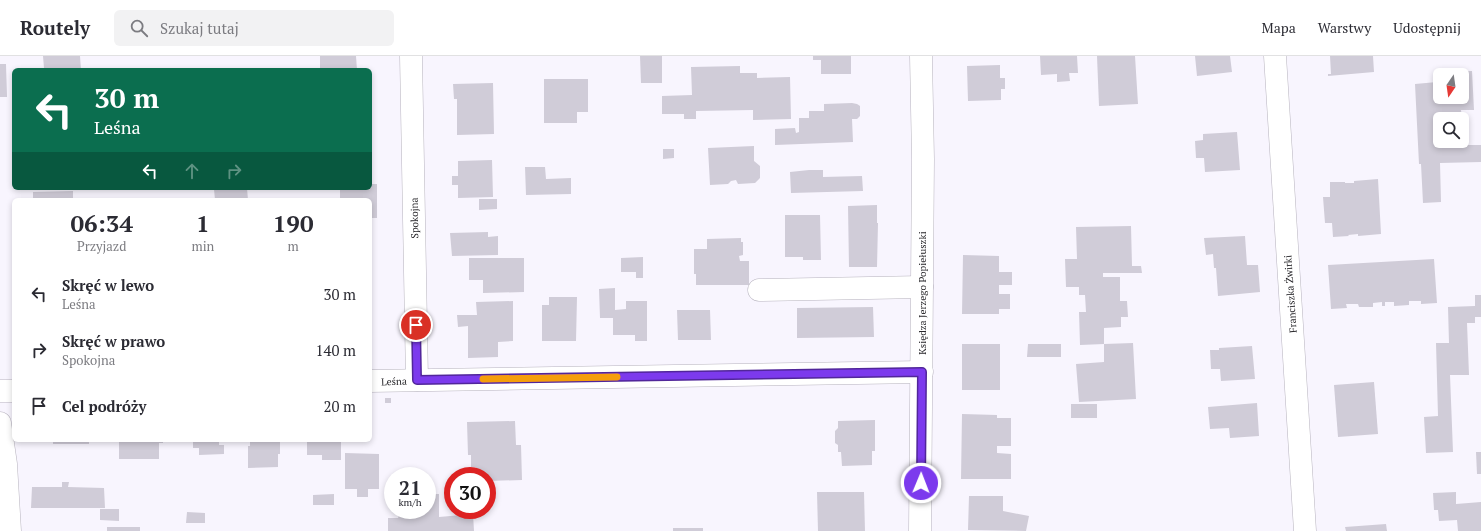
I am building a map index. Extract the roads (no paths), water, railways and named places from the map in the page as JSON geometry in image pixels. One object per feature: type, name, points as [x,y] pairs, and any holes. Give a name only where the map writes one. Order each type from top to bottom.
[{"type":"street","name":"Spokojna","points":[[410,56],[417,380]]},
{"type":"street","name":"Księdza Jerzego Popiełuszki","points":[[920,531],[923,159],[921,56]]},
{"type":"street","name":"Franciszka Żwirki","points":[[1275,56],[1305,531]]},
{"type":"street","points":[[759,290],[922,287]]},
{"type":"street","name":"Leśna","points":[[372,381],[922,372]]},
{"type":"street","points":[[0,390],[12,391]]},
{"type":"street","points":[[0,423],[6,464],[10,531]]}]
